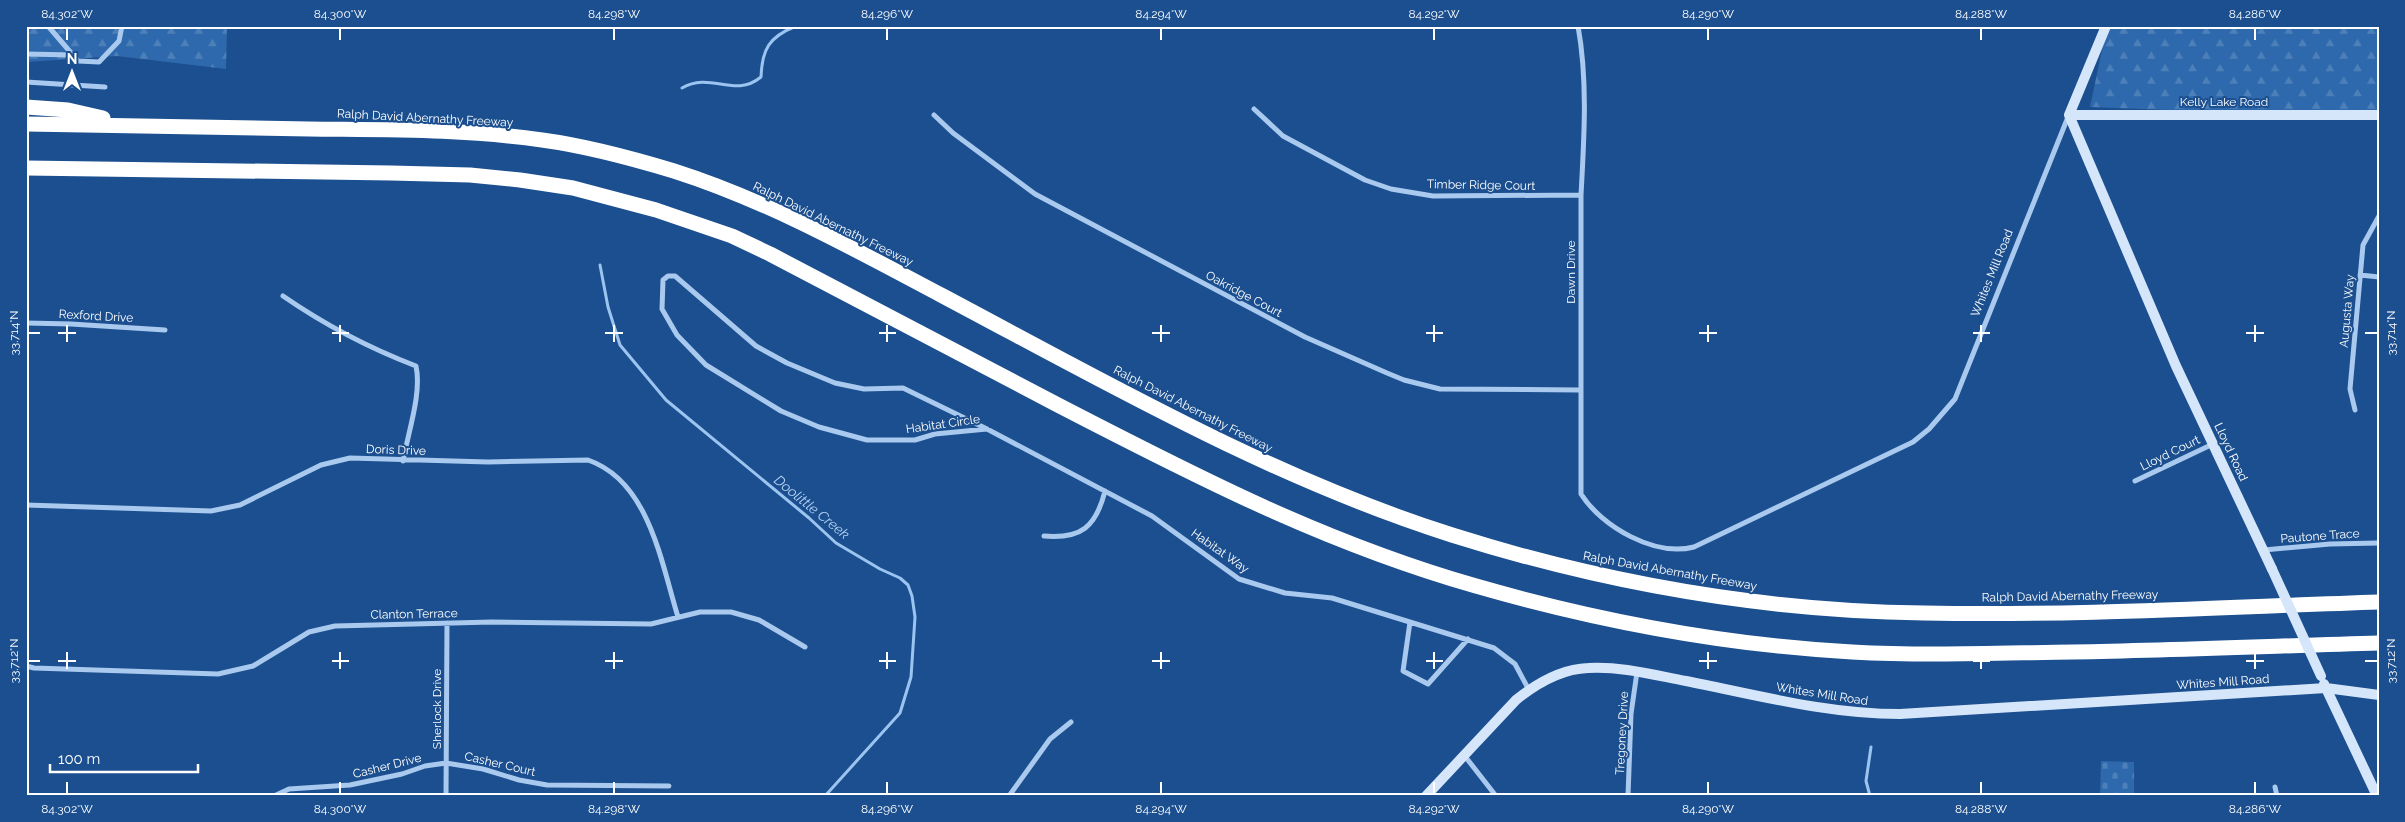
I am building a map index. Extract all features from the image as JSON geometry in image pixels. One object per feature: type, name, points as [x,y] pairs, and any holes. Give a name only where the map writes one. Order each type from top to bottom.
[{"type":"highway","points":[[26,106],[68,110],[136,125]]},
{"type":"highway","name":"Ralph David Abernathy Freeway","points":[[26,124],[428,131],[500,135],[546,140],[590,149],[675,172],[758,202],[798,221],[1162,411],[1264,462],[1322,488],[1452,535],[1570,568],[1636,582],[1750,601],[1921,614],[2379,602]]},
{"type":"highway","points":[[26,170],[470,175],[573,188],[656,210],[732,236],[770,254],[1196,477],[1311,529],[1476,586],[1614,619],[1754,642],[1850,652],[1966,654],[2379,643]]},
{"type":"street","points":[[48,26],[78,61],[99,62],[119,41],[122,26]]},
{"type":"street","name":"Dawn Drive","points":[[1578,26],[1582,50],[1584,146],[1581,195],[1581,494],[1596,512]]},
{"type":"street","name":"Whites Mill Road","points":[[1596,512],[1611,526],[1628,536],[1655,545],[1687,549],[1918,438],[1955,399],[2106,26]]},
{"type":"street","points":[[26,54],[73,55]]},
{"type":"street","points":[[26,82],[105,87]]},
{"type":"street","name":"Timber Ridge Court","points":[[1254,109],[1284,136],[1365,180],[1391,189],[1432,196],[1581,195]]},
{"type":"street","name":"Oakridge Court","points":[[934,115],[952,133],[1035,194],[1304,337],[1387,373],[1404,380],[1440,389],[1580,390]]},
{"type":"street","name":"Kelly Lake Road","points":[[2069,115],[2379,115]]},
{"type":"street","name":"Lloyd Road","points":[[2069,115],[2176,366],[2264,550],[2377,796]]},
{"type":"street","name":"Augusta Way","points":[[2355,410],[2350,389],[2363,245],[2379,216]]},
{"type":"street","points":[[2360,275],[2379,277]]},
{"type":"street","name":"Habitat Circle","points":[[668,276],[675,276],[756,346],[787,363],[836,383],[864,389],[903,388],[987,429],[935,434],[915,440],[867,440],[819,427],[782,411],[706,365],[677,336],[662,309],[663,280],[668,276]]},
{"type":"street","points":[[283,296],[313,317],[350,338],[416,366],[418,376],[416,396],[403,461]]},
{"type":"street","name":"Rexford Drive","points":[[26,324],[71,324],[166,330]]},
{"type":"street","name":"Habitat Way","points":[[987,429],[1152,516],[1239,579],[1285,593],[1332,598],[1494,648],[1515,664],[1529,690]]},
{"type":"street","name":"Lloyd Court","points":[[2135,481],[2213,444]]},
{"type":"street","name":"Doris Drive","points":[[26,505],[211,511],[254,500],[321,465],[335,460],[364,458],[403,461],[488,462],[588,460],[601,465],[619,478],[632,492],[646,518],[678,617]]},
{"type":"street","points":[[1044,536],[1063,537],[1078,534],[1095,520],[1105,491]]},
{"type":"street","name":"Pautone Trace","points":[[2264,550],[2379,542]]},
{"type":"street","name":"Clanton Terrace","points":[[26,666],[34,668],[218,674],[252,666],[309,632],[335,626],[447,623],[651,624],[700,612],[731,612],[759,620],[805,647]]},
{"type":"street","points":[[1410,622],[1403,671],[1428,684],[1468,639]]},
{"type":"street","name":"Sherlock Drive","points":[[446,796],[447,623]]},
{"type":"street","name":"Whites Mill Road","points":[[1426,796],[1529,690],[1553,676],[1577,669],[1608,668],[1637,672],[1804,705],[1860,714],[1900,714],[2326,688],[2379,695]]},
{"type":"street","name":"Tregoney Drive","points":[[1628,796],[1631,714],[1637,672]]},
{"type":"street","points":[[1009,796],[1050,740],[1071,722]]},
{"type":"street","points":[[1464,756],[1496,796]]},
{"type":"street","name":"Casher Court","points":[[446,763],[483,769],[519,780],[547,785],[668,786]]},
{"type":"street","name":"Casher Drive","points":[[274,796],[290,788],[350,785],[402,774],[425,766],[446,763]]},
{"type":"street","points":[[2275,787],[2277,796]]},
{"type":"green space","points":[[26,26],[227,26],[226,69],[117,56],[26,62]]},
{"type":"green space","points":[[2107,26],[2379,26],[2379,118],[2090,107]]},
{"type":"green space","points":[[2101,761],[2134,762],[2134,796],[2100,796]]},
{"type":"waterway","name":"Doolittle Creek","points":[[682,88],[703,82],[732,86],[751,83],[761,77],[763,59],[769,45],[779,35],[796,26]]},
{"type":"waterway","name":"Doolittle Creek","points":[[600,265],[608,307],[620,345],[666,400],[809,518],[836,543],[880,569],[900,578],[908,585],[912,596],[915,617],[911,677],[900,713],[825,796]]},
{"type":"waterway","points":[[1870,796],[1866,781],[1871,747]]}]
